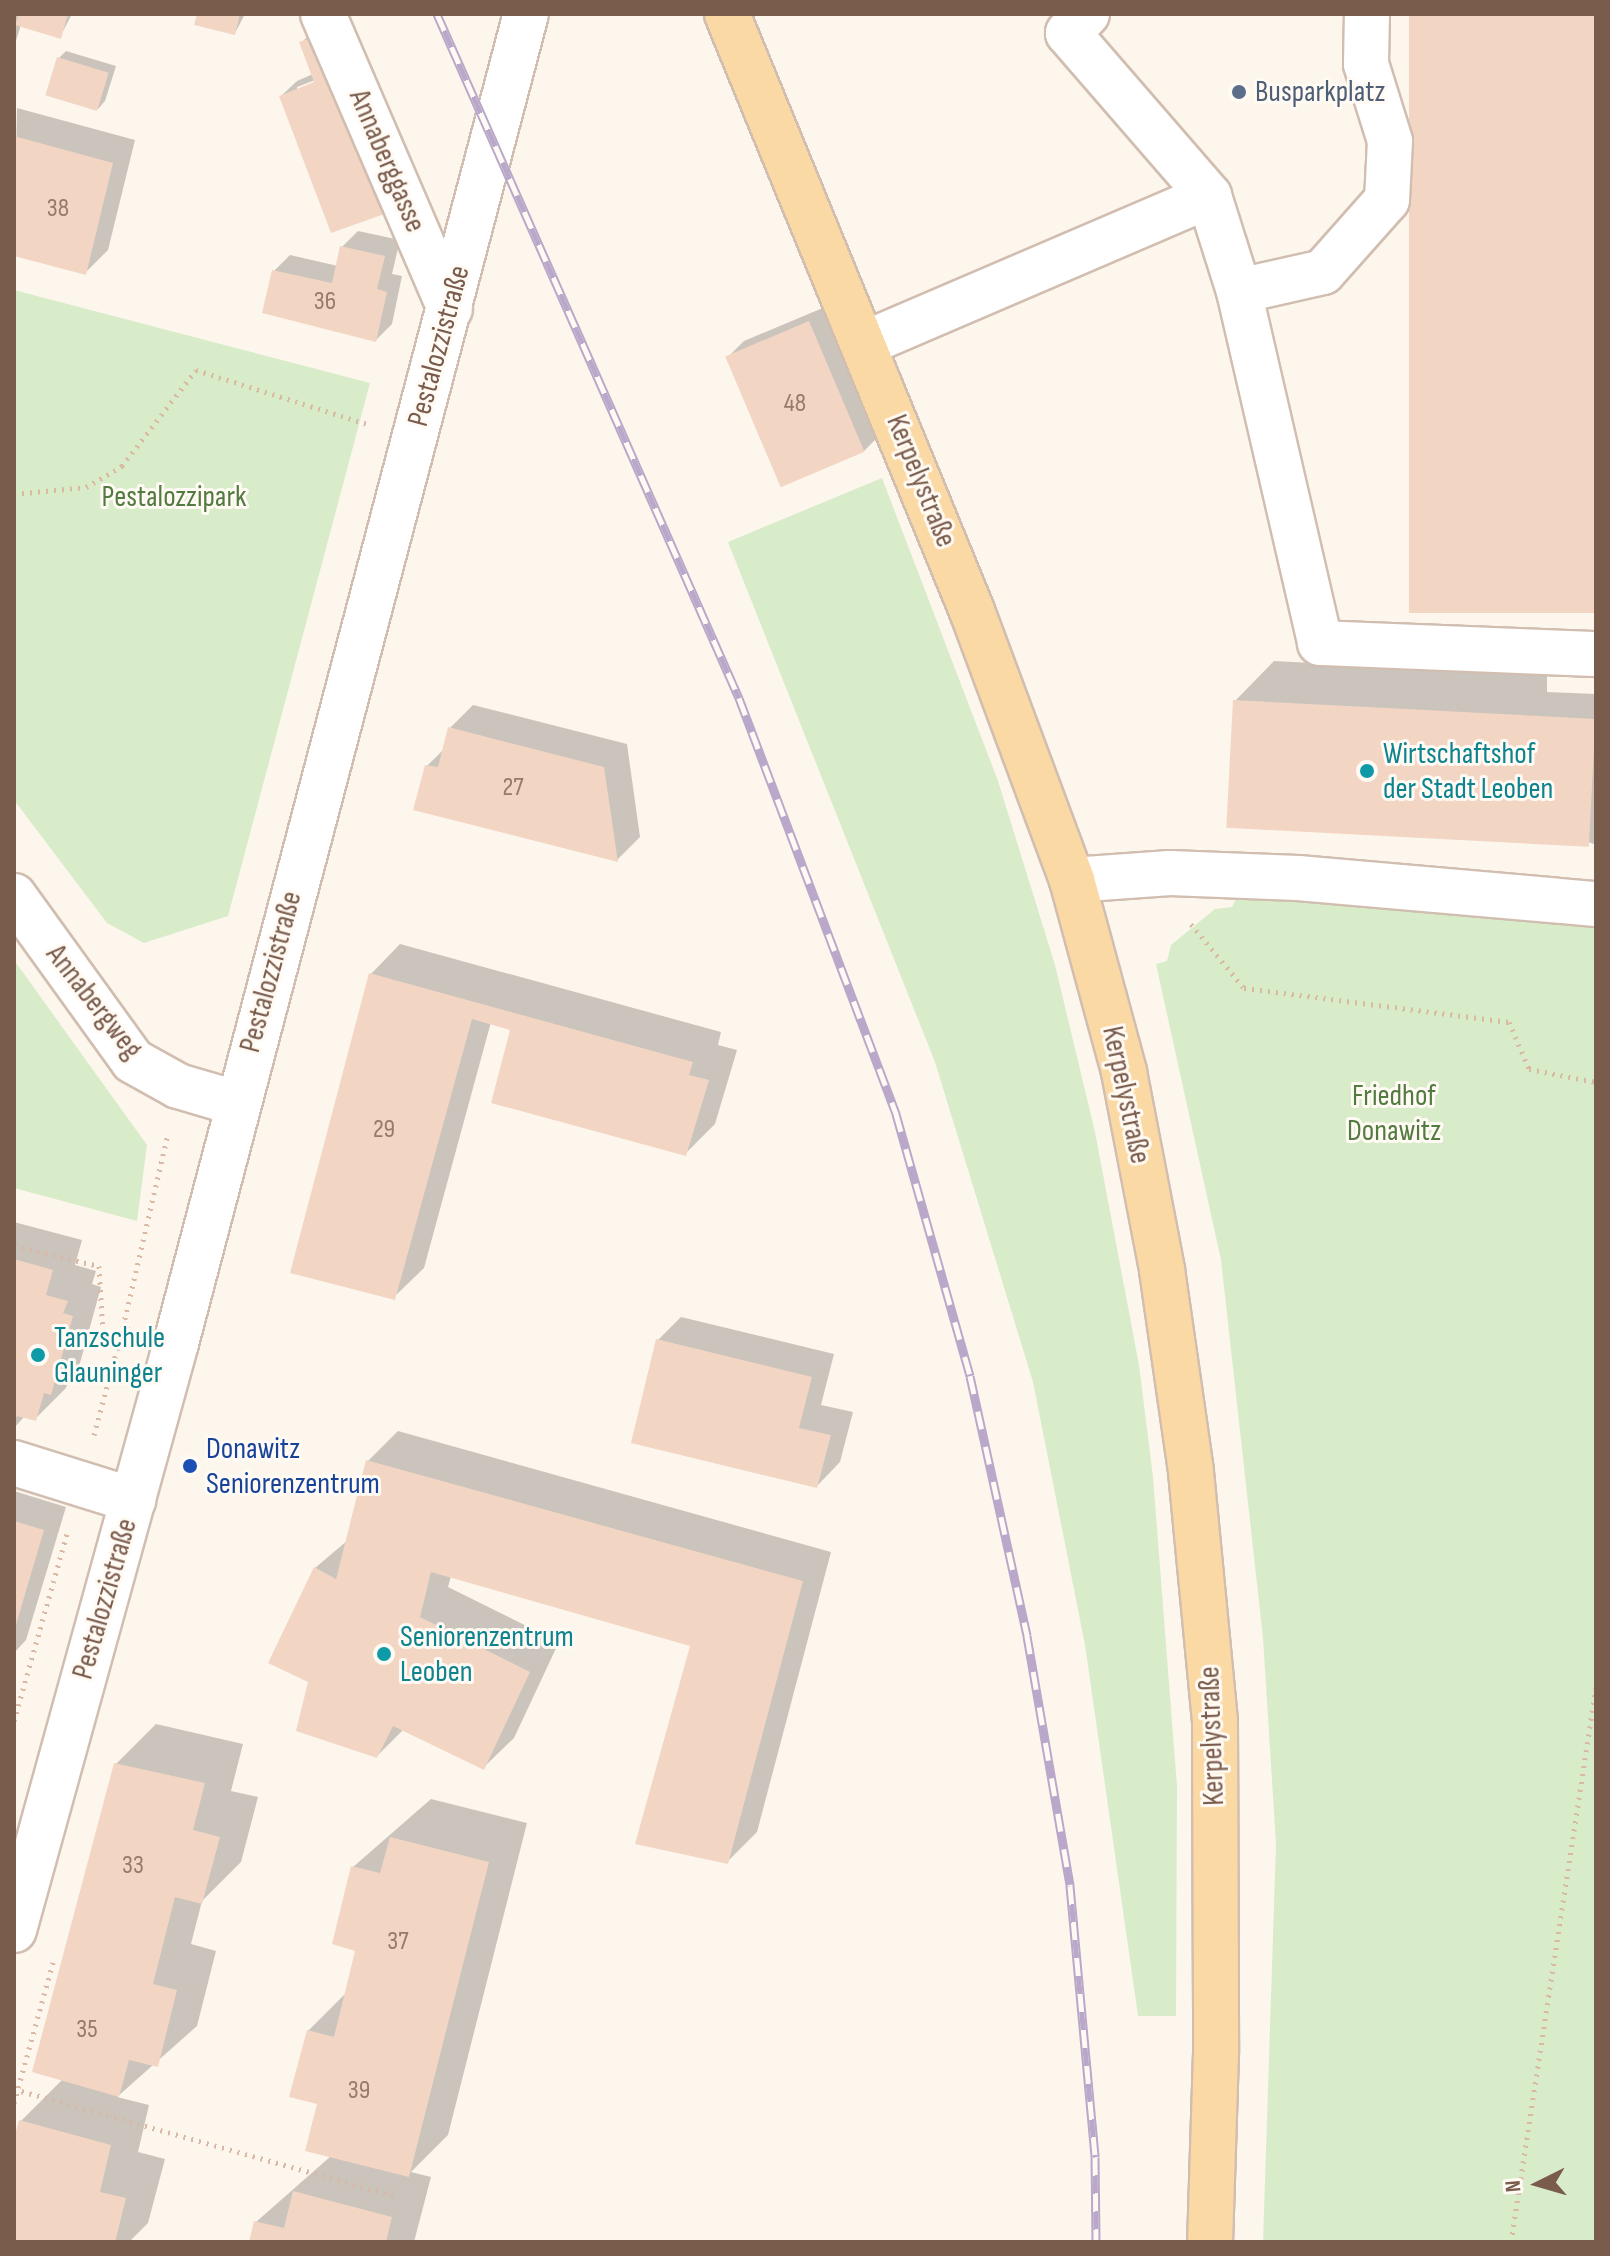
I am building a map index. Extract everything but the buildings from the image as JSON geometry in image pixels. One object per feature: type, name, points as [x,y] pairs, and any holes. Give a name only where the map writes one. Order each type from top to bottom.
[{"type":"main road","name":"Kerpelystraße","points":[[727,14],[866,343],[1072,880],[1124,1072],[1162,1270],[1191,1472],[1215,1722],[1216,2053],[1210,2242]]},
{"type":"street","name":"Annaberggasse","points":[[323,14],[450,309]]},
{"type":"street","name":"Pestalozzistraße","points":[[14,1930],[133,1500],[526,14]]},
{"type":"street","points":[[1087,14],[1068,33],[1209,196],[1239,291],[1320,643],[1596,654]]},
{"type":"street","points":[[1239,291],[1323,272],[1387,200],[1390,141],[1366,64],[1367,14]]},
{"type":"street","points":[[866,343],[1209,196]]},
{"type":"street","points":[[1072,880],[1149,875],[1298,878],[1596,904]]},
{"type":"street","name":"Annabergweg","points":[[14,896],[133,1061],[178,1086],[236,1103]]},
{"type":"street","points":[[14,1463],[133,1500]]},
{"type":"path","points":[[14,494],[86,487],[122,466],[196,370],[414,438]]},
{"type":"path","points":[[1149,875],[1244,988],[1509,1022],[1529,1069],[1596,1082]]},
{"type":"path","points":[[14,1246],[99,1266],[103,1334]]},
{"type":"path","points":[[1511,2242],[1596,1687]]},
{"type":"path","points":[[14,2089],[398,2197]]},
{"type":"green space","name":"Pestalozzipark","points":[[14,290],[370,383],[228,916],[144,943],[107,923],[14,800]]},
{"type":"green space","points":[[882,478],[998,781],[1055,965],[1095,1132],[1139,1365],[1153,1477],[1177,1786],[1176,2016],[1138,2016],[1085,1645],[1033,1382],[935,1062],[728,542]]},
{"type":"green space","name":"Friedhof Donawitz","points":[[1238,895],[1596,924],[1596,2242],[1263,2242],[1276,1844],[1263,1638],[1221,1260],[1156,964],[1167,961],[1171,945],[1215,909],[1232,907]]},
{"type":"green space","points":[[14,960],[147,1145],[137,1221],[14,1188]]},
{"type":"railway","points":[[437,14],[739,698],[896,1114],[970,1376],[1027,1636],[1070,1886],[1095,2157],[1096,2242]]},
{"type":"place","name":"Busparkplatz","points":[[1239,92]]},
{"type":"place","name":"Wirtschaftshof der Stadt Leoben","points":[[1367,771]]},
{"type":"place","name":"Tanzschule Glauninger","points":[[38,1355]]},
{"type":"place","name":"Donawitz Seniorenzentrum","points":[[190,1466]]},
{"type":"place","name":"Seniorenzentrum Leoben","points":[[384,1654]]}]
